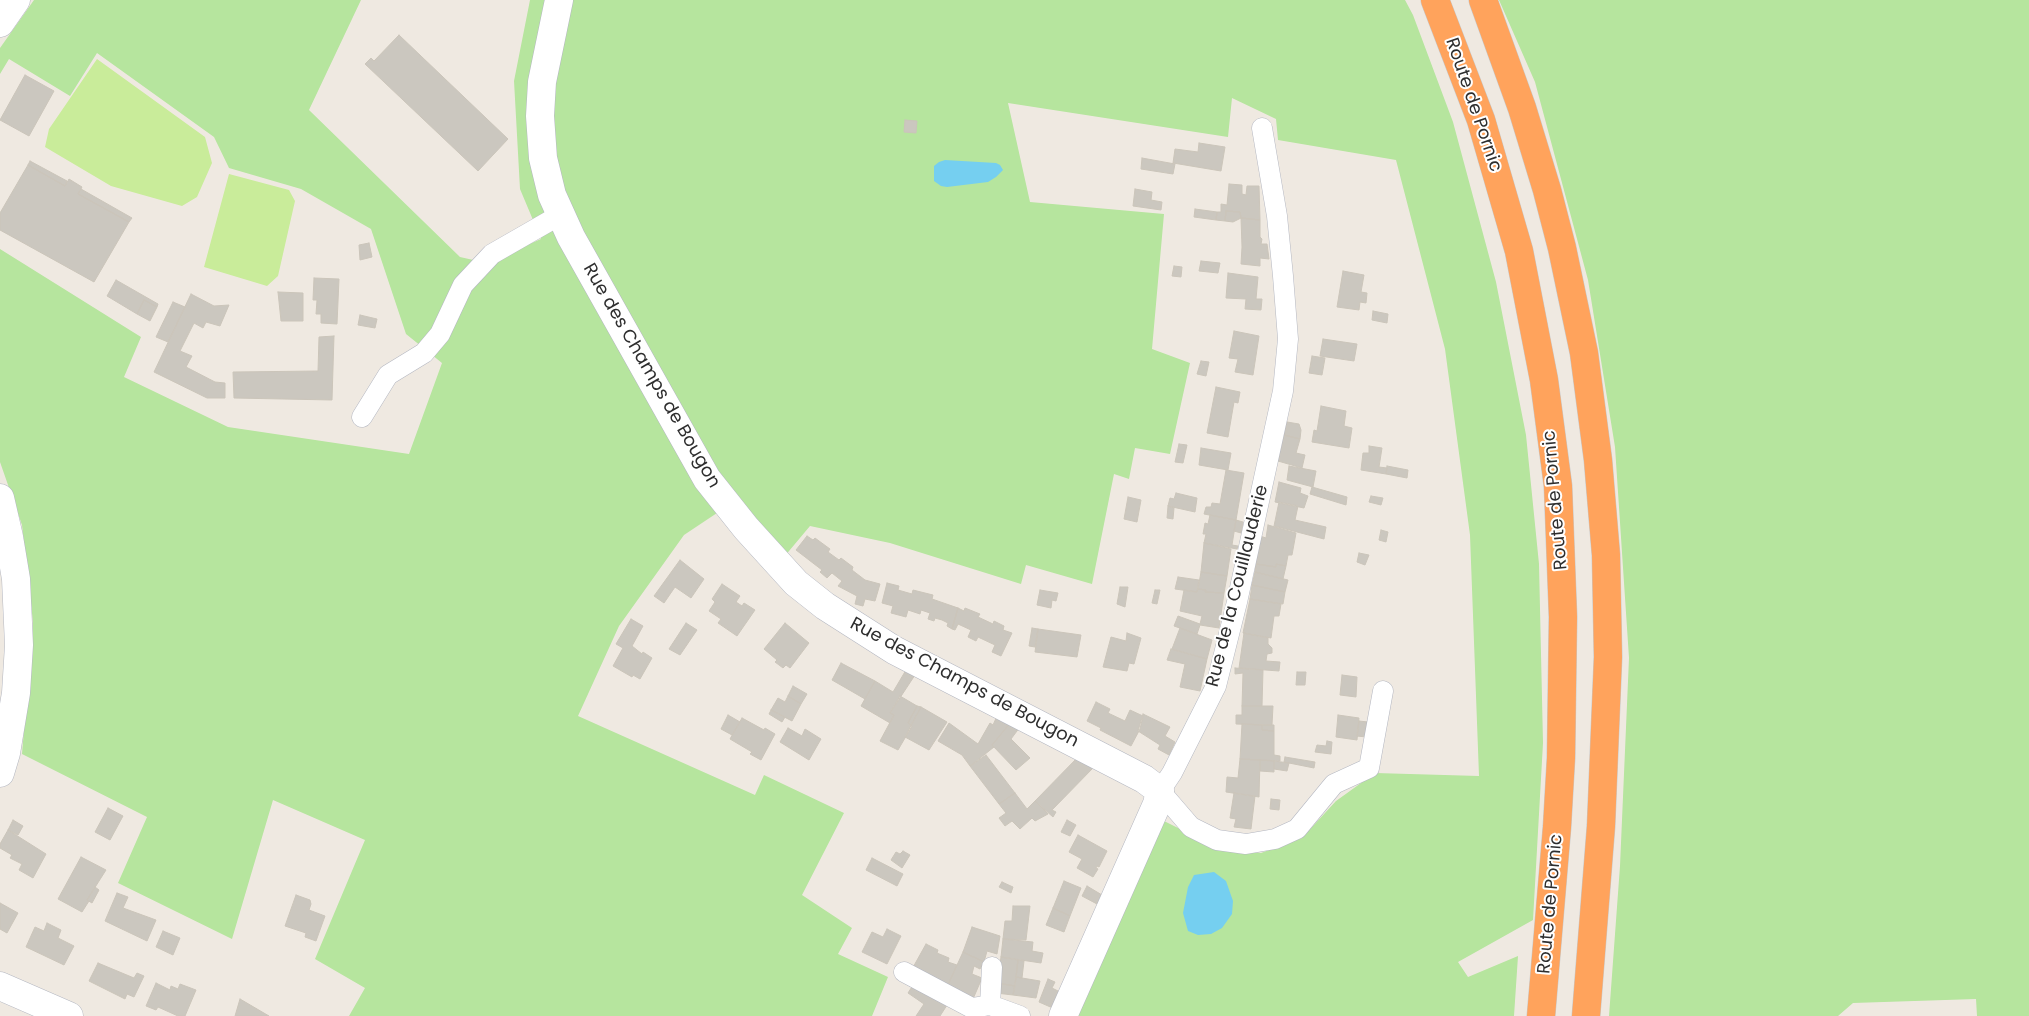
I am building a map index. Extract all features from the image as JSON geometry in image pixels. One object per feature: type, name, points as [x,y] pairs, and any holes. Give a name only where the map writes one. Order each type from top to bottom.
[{"type":"highway","name":"Route de Pornic","points":[[1435,0],[1481,120],[1519,251],[1544,380],[1558,486],[1563,617],[1561,740],[1557,827],[1541,1016]]},
{"type":"highway","points":[[1483,0],[1522,108],[1547,190],[1562,248],[1584,353],[1598,460],[1606,555],[1608,657],[1601,826],[1586,1016]]},
{"type":"street","points":[[0,23],[16,0]]},
{"type":"street","name":"Rue des Champs de Bougon","points":[[559,0],[542,82],[540,116],[542,150],[547,176],[560,215],[707,479],[746,528],[796,583],[825,606],[894,650],[1144,779],[1160,791]]},
{"type":"street","name":"Rue de la Couillauderie","points":[[1064,1016],[1157,804],[1160,791],[1172,773],[1216,686],[1237,602],[1283,391],[1288,339],[1277,216],[1262,128]]},
{"type":"street","points":[[362,417],[388,375],[424,353],[440,334],[463,285],[492,254],[560,215]]},
{"type":"street","points":[[0,498],[10,537],[16,579],[19,645],[16,694],[6,753],[0,773]]},
{"type":"street","points":[[1160,791],[1191,827],[1217,840],[1246,844],[1275,839],[1296,829],[1334,784],[1369,768],[1383,691]]},
{"type":"street","points":[[990,1005],[992,967]]},
{"type":"street","points":[[904,972],[972,1008],[990,1005],[1020,1016]]},
{"type":"street","points":[[0,986],[69,1016]]},
{"type":"green space","points":[[34,0],[361,0],[309,110],[460,257],[491,264],[541,239],[520,189],[514,81],[530,0],[1405,0],[1413,15],[1453,122],[1496,282],[1526,435],[1539,564],[1543,743],[1533,920],[1458,962],[1468,977],[1518,956],[1514,1016],[1075,1016],[1162,820],[1220,849],[1261,853],[1302,838],[1336,801],[1375,773],[1479,776],[1470,535],[1445,349],[1396,160],[1278,140],[1276,119],[1232,98],[1228,137],[1008,103],[1030,202],[1164,214],[1152,349],[1190,363],[1170,454],[1135,448],[1129,479],[1114,474],[1092,584],[1026,565],[1021,584],[890,543],[810,526],[784,557],[732,503],[684,535],[619,626],[578,716],[755,795],[764,775],[844,813],[802,895],[852,928],[838,954],[888,977],[872,1016],[349,1016],[365,988],[315,959],[365,840],[273,800],[232,939],[118,883],[147,817],[22,754],[33,622],[22,525],[0,462],[0,249],[141,337],[124,377],[228,427],[409,454],[442,363],[406,334],[371,229],[301,189],[229,168],[214,137],[97,53],[70,96],[9,59],[0,74],[0,48]]},
{"type":"green space","points":[[1499,0],[2029,0],[2029,1016],[1977,1016],[1976,999],[1853,1003],[1838,1016],[1609,1016],[1620,866],[1629,658],[1615,447],[1588,280],[1535,82]]},
{"type":"green space","points":[[97,59],[205,137],[212,163],[197,197],[182,206],[111,186],[45,147],[49,129]]},
{"type":"green space","points":[[229,174],[289,190],[295,201],[278,276],[267,286],[204,267]]},
{"type":"water","points":[[945,160],[996,163],[1003,170],[988,182],[947,187],[941,186],[934,181],[934,166]]},
{"type":"water","points":[[1214,872],[1226,881],[1233,901],[1232,914],[1222,928],[1211,934],[1198,935],[1188,931],[1183,913],[1188,887],[1194,875]]},
{"type":"building","points":[[399,35],[508,139],[478,171],[365,64],[371,58],[374,61]]},
{"type":"building","points":[[25,75],[54,91],[29,136],[0,120]]},
{"type":"building","points":[[905,120],[917,121],[916,133],[904,132]]},
{"type":"building","points":[[1199,143],[1225,147],[1221,171],[1173,163],[1175,149],[1198,152]]},
{"type":"building","points":[[1142,158],[1175,164],[1173,174],[1141,169]]},
{"type":"building","points":[[30,161],[67,181],[65,186],[28,165]]},
{"type":"building","points":[[28,165],[65,186],[69,179],[82,187],[78,194],[129,222],[94,282],[0,230],[0,213]]},
{"type":"building","points":[[1229,184],[1242,185],[1242,194],[1246,195],[1247,186],[1259,186],[1260,220],[1241,218],[1240,212],[1226,211],[1225,221],[1216,220],[1217,212],[1221,212],[1221,204],[1227,205]]},
{"type":"building","points":[[81,189],[132,218],[129,222],[78,194]]},
{"type":"building","points":[[1135,189],[1152,192],[1151,200],[1162,202],[1161,210],[1133,206]]},
{"type":"building","points":[[1195,209],[1217,212],[1216,220],[1194,217]]},
{"type":"building","points":[[1226,211],[1240,212],[1241,218],[1233,222],[1225,221]]},
{"type":"building","points":[[1241,218],[1260,220],[1261,244],[1267,244],[1269,259],[1260,258],[1260,266],[1241,264]]},
{"type":"building","points":[[369,243],[372,257],[360,260],[359,245]]},
{"type":"building","points":[[1201,261],[1220,263],[1218,273],[1199,271]]},
{"type":"building","points":[[1174,266],[1182,267],[1181,277],[1172,276]]},
{"type":"building","points":[[1343,271],[1364,275],[1361,292],[1367,293],[1366,303],[1360,302],[1359,310],[1337,307]]},
{"type":"building","points":[[1228,273],[1258,277],[1256,299],[1262,299],[1261,310],[1245,309],[1246,299],[1226,298]]},
{"type":"building","points":[[314,278],[339,279],[337,324],[321,323],[321,314],[316,314],[317,300],[313,300]]},
{"type":"building","points":[[116,280],[158,304],[157,307],[144,300],[137,314],[107,296]]},
{"type":"building","points":[[278,292],[303,293],[303,321],[281,321]]},
{"type":"building","points":[[191,294],[214,306],[229,305],[220,326],[206,322],[203,328],[194,323],[180,351],[192,356],[186,367],[215,382],[225,383],[225,398],[207,398],[154,372]]},
{"type":"building","points":[[144,300],[157,307],[150,321],[137,314]]},
{"type":"building","points":[[173,302],[185,307],[168,342],[156,337]]},
{"type":"building","points":[[1373,311],[1388,314],[1387,323],[1372,320]]},
{"type":"building","points":[[360,315],[377,319],[375,328],[358,325]]},
{"type":"building","points":[[1234,331],[1259,336],[1253,375],[1235,372],[1238,359],[1229,358]]},
{"type":"building","points":[[334,336],[332,400],[234,398],[233,372],[318,371],[319,337]]},
{"type":"building","points":[[1323,339],[1357,344],[1354,361],[1320,356]]},
{"type":"building","points":[[1312,356],[1325,358],[1322,375],[1309,373]]},
{"type":"building","points":[[1201,361],[1209,362],[1206,376],[1197,374]]},
{"type":"building","points":[[1216,387],[1240,392],[1238,403],[1234,402],[1228,437],[1207,433]]},
{"type":"building","points":[[1321,406],[1346,411],[1344,426],[1352,428],[1349,448],[1312,442],[1314,430],[1317,431]]},
{"type":"building","points":[[1287,422],[1299,424],[1301,430],[1300,439],[1284,435]]},
{"type":"building","points":[[1284,435],[1300,439],[1296,453],[1305,455],[1302,468],[1278,461]]},
{"type":"building","points":[[1179,444],[1187,445],[1183,463],[1175,462]]},
{"type":"building","points":[[1369,446],[1382,448],[1379,467],[1387,468],[1386,474],[1361,470],[1363,453],[1369,453]]},
{"type":"building","points":[[1201,448],[1231,453],[1228,470],[1199,465]]},
{"type":"building","points":[[1289,466],[1316,471],[1313,487],[1287,480]]},
{"type":"building","points":[[1387,466],[1408,470],[1407,478],[1386,474]]},
{"type":"building","points":[[1226,470],[1244,473],[1236,520],[1204,514],[1206,507],[1211,507],[1212,503],[1220,504]]},
{"type":"building","points":[[1279,482],[1301,488],[1300,493],[1308,496],[1304,508],[1275,502]]},
{"type":"building","points":[[1312,487],[1347,497],[1346,505],[1310,494]]},
{"type":"building","points":[[1176,493],[1197,498],[1195,512],[1168,506],[1170,498],[1174,499]]},
{"type":"building","points":[[1371,496],[1383,498],[1381,505],[1369,502]]},
{"type":"building","points":[[1128,497],[1141,500],[1137,522],[1124,519]]},
{"type":"building","points":[[1279,502],[1298,506],[1295,520],[1326,527],[1324,539],[1274,526]]},
{"type":"building","points":[[1168,506],[1174,508],[1173,519],[1167,518]]},
{"type":"building","points":[[1210,515],[1236,520],[1232,545],[1238,546],[1237,549],[1204,543],[1206,534],[1203,534],[1205,523],[1208,524]]},
{"type":"building","points":[[1236,520],[1243,522],[1241,533],[1234,531]]},
{"type":"building","points":[[1268,525],[1296,533],[1292,555],[1288,555],[1286,566],[1276,564],[1276,567],[1256,564],[1260,536],[1266,538]]},
{"type":"building","points":[[1381,530],[1388,532],[1386,542],[1379,540]]},
{"type":"building","points":[[807,536],[813,540],[815,538],[830,549],[828,552],[839,560],[841,558],[853,567],[852,570],[865,580],[880,584],[875,601],[865,599],[863,606],[855,604],[857,596],[838,586],[842,581],[832,573],[827,578],[820,572],[822,570],[796,550]]},
{"type":"building","points":[[1204,543],[1231,549],[1227,576],[1201,572]]},
{"type":"building","points":[[1359,553],[1369,555],[1365,565],[1357,562]]},
{"type":"building","points":[[680,560],[704,579],[691,598],[675,587],[664,603],[654,596]]},
{"type":"building","points":[[1256,564],[1276,567],[1276,564],[1286,566],[1283,579],[1255,572]]},
{"type":"building","points":[[1201,572],[1227,576],[1224,593],[1205,592],[1206,590],[1198,589]]},
{"type":"building","points":[[1255,572],[1288,580],[1285,592],[1252,585]]},
{"type":"building","points":[[1178,577],[1199,580],[1197,592],[1175,589]]},
{"type":"building","points":[[887,583],[899,586],[898,590],[912,594],[913,590],[933,595],[932,599],[958,608],[952,629],[947,626],[948,623],[942,620],[935,618],[934,621],[928,619],[930,613],[921,610],[920,614],[908,610],[906,617],[891,613],[893,606],[882,603]]},
{"type":"building","points":[[722,584],[740,596],[736,602],[742,606],[744,603],[755,610],[737,636],[718,623],[721,619],[709,611],[715,602],[712,599]]},
{"type":"building","points":[[1252,585],[1285,592],[1283,604],[1250,599]]},
{"type":"building","points":[[1120,587],[1128,587],[1125,607],[1117,604]]},
{"type":"building","points":[[1198,589],[1206,590],[1205,592],[1224,593],[1219,628],[1200,625],[1197,634],[1174,626],[1178,616],[1200,624],[1202,616],[1180,611],[1184,590],[1197,592]]},
{"type":"building","points":[[1040,590],[1058,593],[1056,601],[1052,600],[1051,608],[1037,605]]},
{"type":"building","points":[[1155,590],[1160,590],[1157,604],[1152,603]]},
{"type":"building","points":[[1250,599],[1281,604],[1279,616],[1274,616],[1271,638],[1243,633]]},
{"type":"building","points":[[958,608],[964,611],[965,608],[980,614],[978,617],[993,624],[994,621],[1004,626],[1003,630],[1012,633],[1001,656],[992,652],[995,645],[978,637],[976,641],[968,637],[971,630],[958,624],[955,630],[952,629]]},
{"type":"building","points":[[631,619],[643,626],[632,646],[642,654],[643,652],[652,658],[640,679],[633,675],[632,677],[613,666],[623,648],[616,644]]},
{"type":"building","points":[[686,623],[697,630],[680,655],[669,649]]},
{"type":"building","points":[[785,623],[809,643],[790,668],[786,665],[783,668],[764,649]]},
{"type":"building","points":[[1032,628],[1038,629],[1035,647],[1029,646]]},
{"type":"building","points":[[1180,628],[1212,640],[1207,659],[1172,649]]},
{"type":"building","points":[[1038,629],[1081,635],[1077,657],[1035,652]]},
{"type":"building","points":[[1127,633],[1141,638],[1134,664],[1129,663],[1127,671],[1103,667],[1111,637],[1126,641]]},
{"type":"building","points":[[1244,633],[1268,638],[1268,644],[1272,648],[1272,653],[1267,654],[1266,661],[1280,662],[1279,671],[1239,668]]},
{"type":"building","points":[[1171,649],[1207,659],[1200,691],[1180,687],[1185,664],[1167,660]]},
{"type":"building","points":[[841,663],[875,681],[865,699],[832,680]]},
{"type":"building","points":[[1235,668],[1263,670],[1262,706],[1242,706],[1243,673],[1235,674]]},
{"type":"building","points":[[906,670],[915,675],[890,713],[894,715],[890,723],[861,706],[875,681],[893,692]]},
{"type":"building","points":[[1297,672],[1306,672],[1305,685],[1296,685]]},
{"type":"building","points":[[1342,675],[1357,677],[1356,697],[1340,695]]},
{"type":"building","points":[[793,686],[807,694],[801,704],[788,696]]},
{"type":"building","points":[[788,696],[801,704],[792,721],[771,710],[778,698],[785,702]]},
{"type":"building","points":[[900,696],[917,706],[908,723],[912,726],[898,750],[880,741],[894,715],[890,713]]},
{"type":"building","points":[[1096,702],[1110,709],[1108,713],[1125,721],[1130,710],[1143,716],[1140,729],[1131,746],[1087,721]]},
{"type":"building","points":[[917,706],[921,707],[911,725],[908,723]]},
{"type":"building","points":[[1242,706],[1273,706],[1272,725],[1236,724],[1236,715],[1242,715]]},
{"type":"building","points":[[921,707],[947,722],[929,750],[905,737]]},
{"type":"building","points":[[771,710],[785,717],[782,722],[769,714]]},
{"type":"building","points":[[1143,714],[1170,727],[1165,736],[1175,742],[1169,755],[1158,749],[1160,745],[1138,731]]},
{"type":"building","points":[[728,715],[740,722],[732,735],[721,729]]},
{"type":"building","points":[[1338,715],[1359,718],[1357,740],[1336,737]]},
{"type":"building","points":[[997,716],[1011,722],[992,745],[994,747],[970,766],[962,755],[938,741],[949,723],[978,744],[990,723],[993,725]]},
{"type":"building","points":[[742,718],[775,734],[761,760],[750,754],[752,752],[730,739]]},
{"type":"building","points":[[1359,721],[1368,722],[1366,737],[1357,736]]},
{"type":"building","points":[[1011,722],[1020,727],[1011,739],[1030,758],[1016,770],[992,745]]},
{"type":"building","points":[[1242,724],[1262,725],[1262,730],[1274,731],[1274,755],[1280,756],[1280,761],[1240,759]]},
{"type":"building","points":[[1262,725],[1274,725],[1274,731],[1262,730]]},
{"type":"building","points":[[788,728],[802,736],[805,729],[821,739],[809,760],[780,742]]},
{"type":"building","points":[[1327,741],[1332,742],[1331,754],[1315,752],[1317,745],[1326,746]]},
{"type":"building","points":[[986,755],[1015,793],[999,804],[970,766]]},
{"type":"building","points":[[1078,757],[1093,768],[1052,810],[1056,812],[1053,817],[1035,801]]},
{"type":"building","points":[[1285,757],[1315,762],[1314,768],[1284,762]]},
{"type":"building","points":[[1240,759],[1260,760],[1259,797],[1226,792],[1227,777],[1238,778]]},
{"type":"building","points":[[1260,760],[1274,761],[1274,772],[1260,771]]},
{"type":"building","points":[[1274,761],[1289,763],[1287,771],[1274,769]]},
{"type":"building","points":[[1015,793],[1027,809],[1035,801],[1048,814],[1035,821],[1032,818],[1020,829],[1012,821],[1005,826],[999,818],[1006,813],[999,804]]},
{"type":"building","points":[[1234,793],[1255,796],[1251,829],[1234,827],[1236,819],[1230,818]]},
{"type":"building","points":[[1271,799],[1280,800],[1279,810],[1270,809]]},
{"type":"building","points":[[108,808],[123,816],[110,840],[95,832]]},
{"type":"building","points":[[13,820],[23,826],[18,835],[8,830]]},
{"type":"building","points":[[1067,820],[1076,825],[1070,836],[1061,832]]},
{"type":"building","points":[[8,830],[46,854],[33,878],[19,870],[22,864],[10,858],[12,855],[0,848],[0,844]]},
{"type":"building","points":[[1078,835],[1107,851],[1099,867],[1097,866],[1096,868],[1098,869],[1093,877],[1077,868],[1082,859],[1069,852]]},
{"type":"building","points":[[903,851],[910,855],[902,868],[891,860],[896,852],[900,854]]},
{"type":"building","points":[[81,857],[106,870],[87,900],[89,901],[82,912],[58,899]]},
{"type":"building","points":[[872,858],[903,874],[897,886],[866,870]]},
{"type":"building","points":[[1064,881],[1081,888],[1070,916],[1053,908]]},
{"type":"building","points":[[1002,882],[1013,887],[1011,893],[999,887]]},
{"type":"building","points":[[1087,886],[1102,895],[1097,904],[1082,896]]},
{"type":"building","points":[[95,887],[99,890],[92,903],[87,900]]},
{"type":"building","points":[[117,893],[128,897],[123,908],[156,920],[147,941],[105,921]]},
{"type":"building","points":[[296,895],[310,900],[309,910],[325,916],[316,941],[305,937],[306,933],[285,926]]},
{"type":"building","points":[[0,903],[18,913],[7,933],[0,929]]},
{"type":"building","points":[[1013,906],[1030,906],[1026,940],[1003,939],[1005,921],[1012,921]]},
{"type":"building","points":[[1053,908],[1070,916],[1064,932],[1046,925]]},
{"type":"building","points":[[47,923],[61,930],[58,938],[74,946],[64,965],[26,947],[35,927],[44,931]]},
{"type":"building","points":[[972,927],[1000,936],[997,954],[987,951],[984,962],[963,952]]},
{"type":"building","points":[[887,929],[901,936],[887,964],[862,952],[872,932],[883,937]]},
{"type":"building","points":[[163,931],[180,938],[173,955],[156,947]]},
{"type":"building","points":[[1003,939],[1033,942],[1032,951],[1043,953],[1041,963],[1001,957]]},
{"type":"building","points":[[926,944],[938,950],[937,953],[949,958],[948,962],[957,965],[947,987],[911,971]]},
{"type":"building","points":[[963,952],[984,962],[980,969],[974,966],[972,974],[982,978],[973,999],[947,987]]},
{"type":"building","points":[[1001,957],[1018,960],[1015,986],[997,983]]},
{"type":"building","points":[[1018,960],[1024,961],[1022,978],[1016,977]]},
{"type":"building","points":[[98,963],[134,978],[137,973],[144,976],[134,997],[127,994],[125,999],[89,981]]},
{"type":"building","points":[[1016,977],[1040,981],[1036,998],[1013,995]]},
{"type":"building","points":[[1048,979],[1055,982],[1052,988],[1062,993],[1055,1009],[1039,1002]]},
{"type":"building","points":[[915,982],[949,1002],[940,1016],[916,1016],[924,1004],[908,993]]},
{"type":"building","points":[[156,983],[170,990],[171,986],[178,989],[180,984],[196,990],[185,1016],[178,1016],[158,1007],[156,1010],[146,1006]]},
{"type":"building","points":[[997,983],[1015,986],[1013,995],[996,993]]},
{"type":"building","points":[[240,999],[269,1016],[235,1016]]}]
